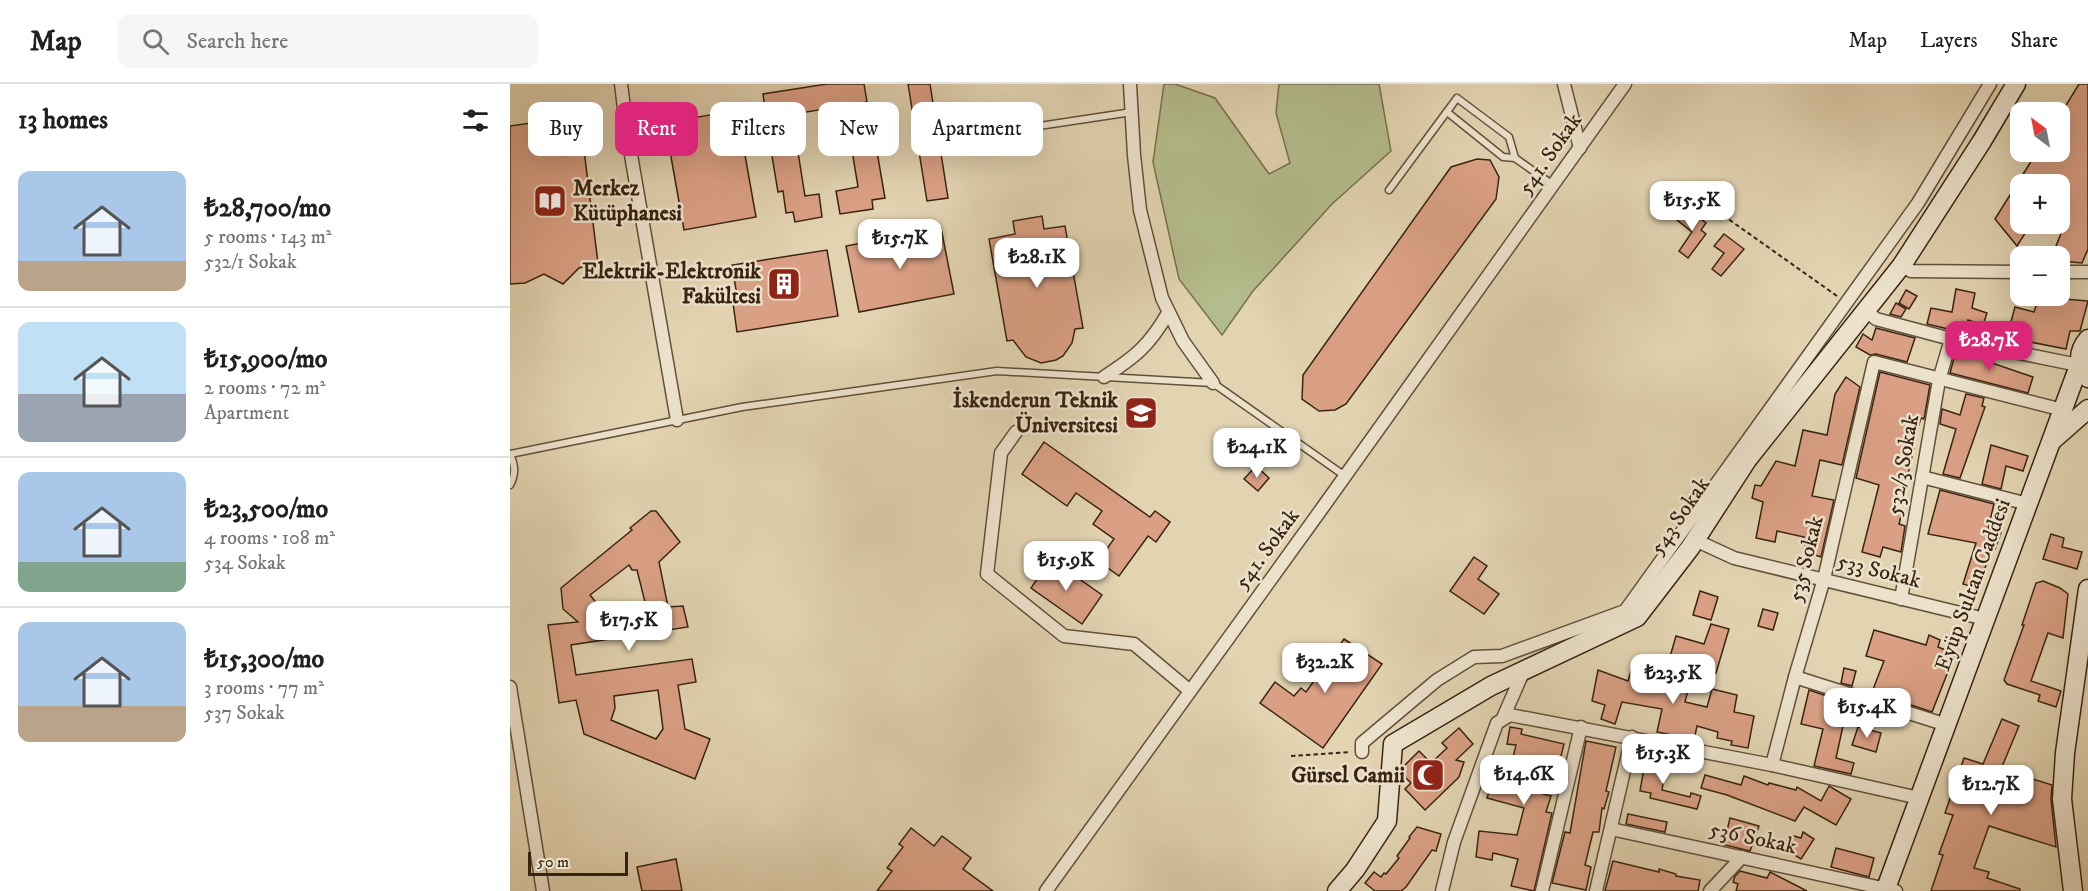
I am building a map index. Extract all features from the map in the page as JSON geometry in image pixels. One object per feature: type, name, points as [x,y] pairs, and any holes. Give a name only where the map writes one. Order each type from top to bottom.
[{"type":"street","points":[[621,84],[627,132],[677,420]]},
{"type":"street","points":[[1130,84],[1140,210],[1162,298],[1183,341],[1213,383]]},
{"type":"street","points":[[1564,84],[1580,148]]},
{"type":"street","name":"541. Sokak","points":[[1046,891],[1625,84]]},
{"type":"street","points":[[1362,752],[1362,743],[1369,737],[1437,680],[1474,657],[1502,656],[1625,610],[1918,202],[1990,84]]},
{"type":"street","name":"543 Sokak","points":[[1337,891],[1355,870],[1387,821],[1393,744],[1491,686],[1636,617],[1695,540],[1747,460],[1902,265],[2016,84]]},
{"type":"street","points":[[1902,265],[1911,271],[2010,272]]},
{"type":"street","points":[[2070,272],[2088,272]]},
{"type":"street","points":[[1866,311],[1876,319],[2082,369]]},
{"type":"street","points":[[1104,377],[1141,351],[1155,336],[1168,313]]},
{"type":"street","name":"532/3 Sokak","points":[[1901,598],[1939,380],[1951,339]]},
{"type":"street","name":"Eyüp Sultan Caddesi","points":[[1889,890],[1919,798],[2050,442],[2082,369],[2080,353],[2088,339]]},
{"type":"street","name":"535 Sokak","points":[[1772,765],[1824,579],[1874,362],[1939,380]]},
{"type":"street","points":[[1939,380],[2063,410]]},
{"type":"street","points":[[2050,442],[2088,409]]},
{"type":"street","points":[[1016,432],[1001,453],[987,574],[1064,636],[1134,644],[1190,691]]},
{"type":"street","points":[[1922,477],[2028,504]]},
{"type":"street","name":"533 Sokak","points":[[1695,540],[1734,558],[1985,619]]},
{"type":"street","points":[[2073,891],[2062,799],[2065,760],[2085,655],[2088,589]]},
{"type":"street","points":[[1442,891],[1454,842],[1497,723],[1506,716],[1524,670]]},
{"type":"street","points":[[1795,677],[1947,725]]},
{"type":"street","points":[[510,687],[543,891]]},
{"type":"street","points":[[1506,716],[1632,737],[1919,798]]},
{"type":"street","points":[[1542,891],[1581,727]]},
{"type":"street","points":[[1596,891],[1632,737]]},
{"type":"street","name":"536 Sokak","points":[[1611,829],[1889,890]]},
{"type":"street","points":[[1710,891],[1742,857]]},
{"type":"lane","points":[[1389,190],[1457,98],[1509,137],[1515,158]]},
{"type":"lane","points":[[1043,125],[1132,112]]},
{"type":"lane","points":[[1447,112],[1503,157],[1515,158],[1553,186]]},
{"type":"lane","points":[[510,485],[514,463],[510,454],[742,407],[997,370],[1213,383],[1345,476]]},
{"type":"path","points":[[1717,211],[1846,302]]},
{"type":"path","points":[[1291,756],[1362,752]]},
{"type":"green space","points":[[1164,84],[1175,84],[1215,98],[1269,174],[1290,163],[1276,113],[1279,84],[1379,84],[1391,151],[1332,204],[1253,291],[1222,335],[1179,279],[1153,162]]},
{"type":"building","points":[[827,84],[864,84],[867,102],[818,102],[818,110],[806,112],[806,102],[764,102],[763,94]]},
{"type":"building","points":[[908,84],[930,84],[933,102],[911,102]]},
{"type":"building","points":[[2079,84],[2088,84],[2088,249],[2082,263],[2070,262],[2070,246],[2056,246],[2061,234],[2070,234],[2070,174],[2023,174],[2031,162],[2070,162],[2070,102],[2068,102]]},
{"type":"building","points":[[710,115],[710,156],[745,156],[756,217],[684,230],[671,156],[698,156],[698,117]]},
{"type":"building","name":"Merkez Kütüphanesi","points":[[528,123],[528,156],[585,156],[598,263],[579,268],[563,284],[544,274],[525,283],[510,284],[510,126]]},
{"type":"building","points":[[772,156],[799,156],[805,196],[819,194],[822,217],[795,222],[793,212],[786,213],[783,191],[778,192]]},
{"type":"building","points":[[853,156],[878,156],[885,198],[872,200],[873,209],[840,214],[836,191],[858,187]]},
{"type":"building","points":[[920,156],[941,156],[948,198],[927,201]]},
{"type":"building","points":[[1477,159],[1490,160],[1499,177],[1496,199],[1346,404],[1335,410],[1319,411],[1302,399],[1303,375],[1451,167]]},
{"type":"building","points":[[2010,195],[2010,234],[2025,234],[2017,246],[1995,219]]},
{"type":"building","points":[[1686,208],[1706,223],[1701,230],[1706,234],[1688,258],[1679,251],[1692,232],[1677,220]]},
{"type":"building","points":[[1042,216],[1044,229],[1065,226],[1083,328],[1075,329],[1072,343],[1063,356],[1041,363],[1026,357],[1013,340],[1007,341],[989,239],[1015,234],[1013,221]]},
{"type":"building","points":[[941,228],[954,294],[859,312],[846,246]]},
{"type":"building","points":[[1724,234],[1744,249],[1721,276],[1712,269],[1724,253],[1714,246]]},
{"type":"building","name":"Elektrik-Elektronik Fakültesi","points":[[827,250],[838,316],[737,332],[733,303],[738,302],[732,265]]},
{"type":"building","points":[[1956,289],[1975,293],[1972,308],[1987,313],[1983,325],[1968,320],[1965,333],[1927,324],[1931,308],[1952,312]]},
{"type":"building","points":[[1906,290],[1917,296],[1909,309],[1899,303]]},
{"type":"building","points":[[2070,300],[2088,301],[2080,331],[2070,331],[2066,349],[2025,341],[2024,345],[2006,340],[2015,307],[2034,312],[2036,306],[2070,306]]},
{"type":"building","points":[[1896,303],[1906,309],[1901,317],[1890,314]]},
{"type":"building","points":[[1876,328],[1915,338],[1907,362],[1876,354],[1870,355],[1856,347],[1863,334],[1872,340]]},
{"type":"building","points":[[1961,350],[1994,356],[1992,363],[2033,377],[2028,393],[1950,373],[1954,358],[1959,359]]},
{"type":"building","points":[[1880,372],[1930,385],[1924,419],[1921,418],[1917,426],[1911,447],[1914,447],[1908,474],[1905,473],[1894,510],[1902,512],[1899,524],[1905,526],[1901,552],[1883,547],[1880,557],[1862,552],[1879,485],[1856,478]]},
{"type":"building","points":[[1846,377],[1860,387],[1842,465],[1820,460],[1812,496],[1834,500],[1821,557],[1806,552],[1808,546],[1801,544],[1804,537],[1777,531],[1775,542],[1756,538],[1763,502],[1752,498],[1755,485],[1761,486],[1776,461],[1795,466],[1803,430],[1827,435],[1835,394]]},
{"type":"building","points":[[1966,394],[1984,398],[1982,406],[1985,407],[1960,478],[1943,474],[1956,429],[1940,424],[1942,409],[1960,415]]},
{"type":"building","points":[[1044,442],[1150,517],[1155,511],[1170,522],[1156,542],[1148,536],[1119,576],[1098,561],[1114,539],[1093,524],[1102,511],[1076,493],[1067,506],[1022,474]]},
{"type":"building","points":[[1991,445],[2028,456],[2023,471],[2006,466],[2001,489],[1982,484]]},
{"type":"building","points":[[1256,466],[1269,478],[1258,491],[1244,479]]},
{"type":"building","points":[[1940,490],[1994,504],[1988,529],[2001,533],[1995,549],[1992,548],[1978,588],[1963,584],[1976,543],[1928,534]]},
{"type":"building","points":[[651,511],[656,511],[680,542],[659,562],[668,607],[683,606],[688,627],[571,645],[576,675],[692,659],[696,682],[678,685],[685,729],[710,739],[695,779],[584,734],[576,700],[559,703],[548,625],[578,622],[563,609],[561,588],[632,530],[630,528]],"holes":[[[629,565],[632,570],[637,570],[647,610],[602,616],[600,607],[590,595]],[[658,690],[663,729],[656,739],[611,720],[615,708],[614,696]]]},
{"type":"building","points":[[2051,534],[2064,538],[2062,547],[2082,552],[2077,569],[2043,559]]},
{"type":"building","points":[[1474,557],[1487,566],[1478,579],[1499,594],[1484,614],[1450,591]]},
{"type":"building","points":[[1051,559],[1102,595],[1082,624],[1031,588]]},
{"type":"building","points":[[2043,581],[2068,594],[2063,638],[2048,633],[2031,681],[2061,691],[2056,707],[2038,701],[2040,695],[2007,684],[2004,680],[2036,583]]},
{"type":"building","points":[[1700,591],[1718,597],[1711,620],[1693,615]]},
{"type":"building","points":[[1763,609],[1778,613],[1773,630],[1758,626]]},
{"type":"building","points":[[1711,624],[1729,629],[1716,673],[1669,660],[1676,636],[1704,644]]},
{"type":"building","points":[[1874,630],[1926,645],[1929,635],[1940,640],[1938,647],[1955,654],[1932,712],[1872,692],[1884,661],[1866,656]]},
{"type":"building","points":[[1344,639],[1382,664],[1323,748],[1260,703],[1275,682],[1294,696],[1301,688],[1306,692]]},
{"type":"building","points":[[1634,661],[1670,668],[1667,681],[1689,686],[1685,702],[1707,707],[1712,689],[1737,695],[1734,712],[1754,716],[1748,748],[1731,745],[1732,741],[1717,738],[1718,732],[1697,726],[1694,740],[1657,732],[1662,709],[1622,702],[1615,724],[1601,719],[1605,705],[1592,701],[1598,670],[1628,681]]},
{"type":"building","points":[[1844,668],[1856,671],[1852,686],[1841,683]]},
{"type":"building","points":[[1809,690],[1848,703],[1836,758],[1854,763],[1851,774],[1814,766],[1823,729],[1801,724]]},
{"type":"building","points":[[2002,719],[2019,726],[2001,769],[2052,785],[2051,800],[2056,847],[1989,826],[1974,868],[1989,872],[1987,878],[2020,889],[2020,891],[1931,891],[1943,855],[1939,854],[1953,815],[1945,813],[1964,758],[1983,764]]},
{"type":"building","points":[[1510,727],[1522,729],[1521,734],[1564,744],[1559,764],[1551,762],[1543,794],[1551,796],[1546,812],[1552,813],[1534,891],[1511,886],[1518,859],[1493,853],[1492,860],[1476,857],[1479,831],[1517,835],[1524,808],[1487,798],[1492,782],[1498,784],[1502,767],[1510,769],[1516,745],[1507,744]]},
{"type":"building","points":[[1858,727],[1881,733],[1876,752],[1852,745]]},
{"type":"building","name":"Gürsel Camii","points":[[1459,728],[1473,744],[1456,760],[1464,762],[1459,777],[1425,810],[1405,789],[1411,783],[1402,774],[1403,767],[1419,751],[1431,763],[1447,748],[1442,743]]},
{"type":"building","points":[[1586,741],[1616,747],[1606,791],[1609,792],[1604,809],[1602,808],[1599,832],[1593,832],[1585,865],[1591,867],[1586,890],[1552,883],[1565,832],[1570,833]]},
{"type":"building","points":[[1646,756],[1667,760],[1662,790],[1690,797],[1691,793],[1701,796],[1697,809],[1650,798],[1651,793],[1640,791]]},
{"type":"building","points":[[1705,775],[1741,785],[1744,776],[1768,785],[1769,783],[1796,790],[1797,787],[1821,801],[1829,786],[1851,799],[1836,825],[1804,807],[1795,821],[1727,795],[1701,788]]},
{"type":"building","points":[[1628,814],[1667,822],[1665,832],[1626,824]]},
{"type":"building","points":[[1730,818],[1759,826],[1750,851],[1721,844]]},
{"type":"building","points":[[1417,827],[1441,834],[1436,851],[1432,850],[1401,891],[1375,891],[1365,883],[1374,872],[1381,877],[1384,873],[1386,874],[1399,858],[1397,856]]},
{"type":"building","points":[[911,828],[934,846],[942,836],[971,858],[963,869],[993,891],[877,891],[892,871],[887,868],[903,847],[899,844]]},
{"type":"building","points":[[1803,832],[1814,839],[1801,859],[1783,848],[1790,835],[1801,838]]},
{"type":"building","points":[[1836,848],[1874,858],[1869,877],[1831,867]]},
{"type":"building","points":[[676,859],[682,891],[642,891],[637,867]]},
{"type":"building","points":[[1613,861],[1659,872],[1659,869],[1676,874],[1676,876],[1700,880],[1698,891],[1605,891]]},
{"type":"building","points":[[1740,871],[1767,878],[1770,872],[1807,891],[1736,891],[1738,884],[1733,882]]},
{"type":"place","name":"Merkez Kütüphanesi","points":[[550,201]]},
{"type":"place","name":"Elektrik-Elektronik Fakültesi","points":[[784,284]]},
{"type":"place","name":"İskenderun Teknik Üniversitesi","points":[[1141,413]]},
{"type":"place","name":"Gürsel Camii","points":[[1428,775]]}]
